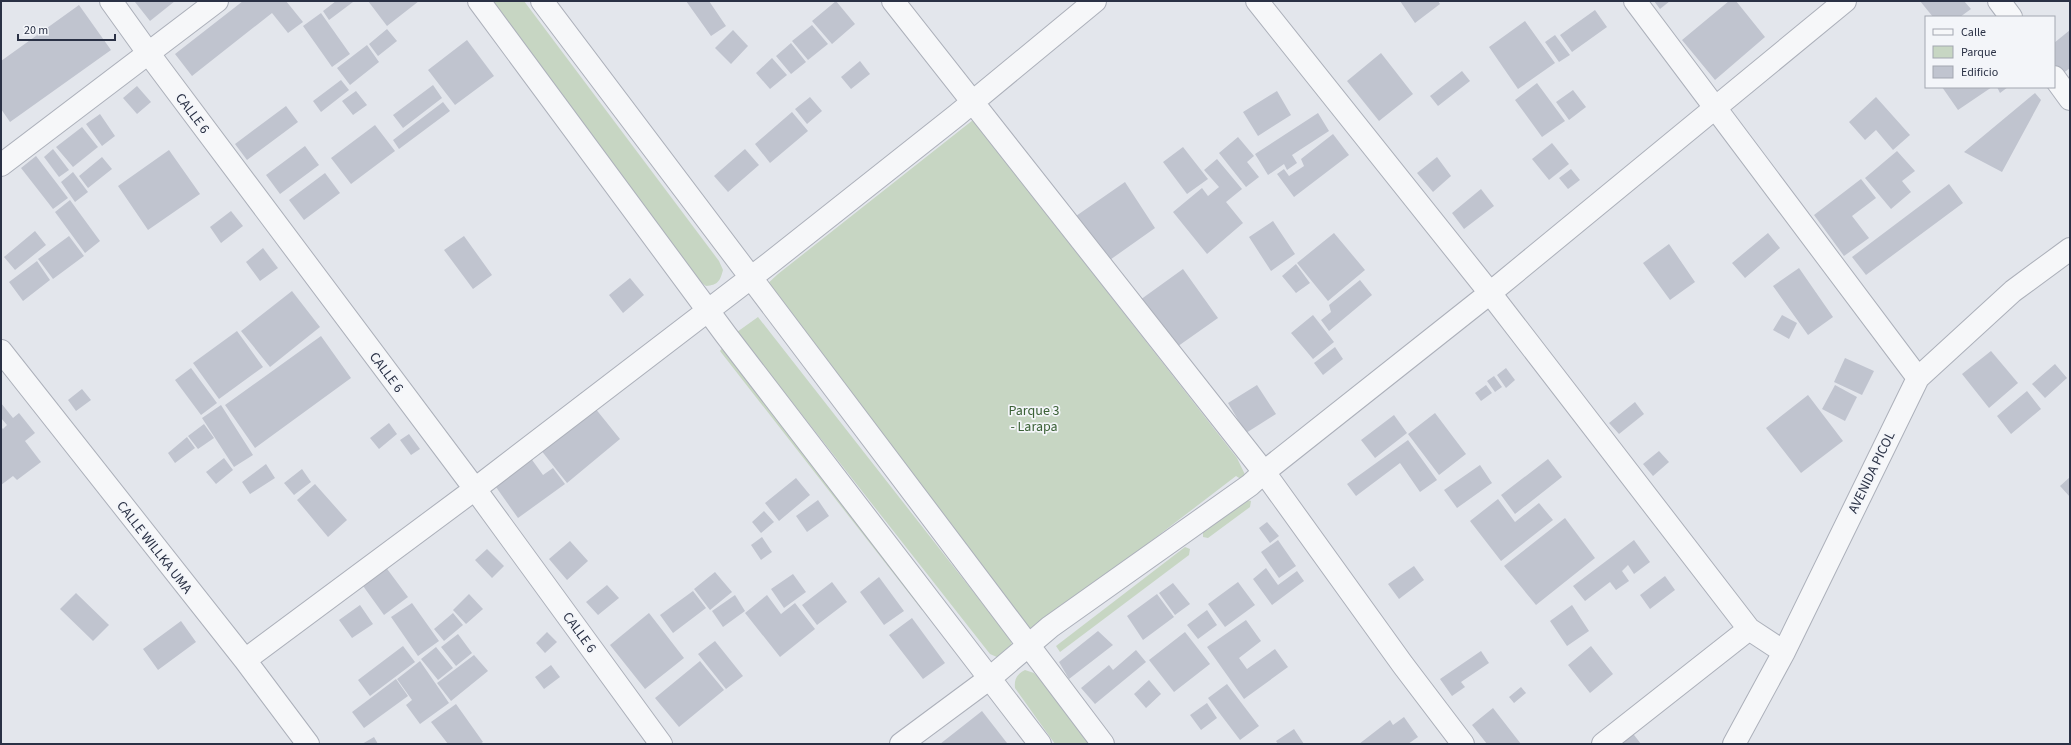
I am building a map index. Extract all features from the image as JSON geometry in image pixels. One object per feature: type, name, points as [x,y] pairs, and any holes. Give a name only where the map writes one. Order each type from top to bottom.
[{"type":"street","name":"CALLE 6","points":[[111,1],[149,54],[475,489],[661,744]]},
{"type":"street","points":[[1,165],[217,1]]},
{"type":"street","points":[[479,1],[708,310],[1040,744]]},
{"type":"street","points":[[542,1],[752,277],[1103,744]]},
{"type":"street","points":[[893,1],[1264,472],[1403,665],[1463,744]]},
{"type":"street","points":[[245,660],[475,489],[752,277],[972,102],[1095,1]]},
{"type":"street","points":[[1257,1],[1490,293],[1749,629],[1784,652]]},
{"type":"street","points":[[1635,1],[1918,378]]},
{"type":"street","points":[[901,744],[990,678],[1050,627],[1250,485],[1264,472],[1490,293],[1845,1]]},
{"type":"street","points":[[1999,1],[2010,16]]},
{"type":"street","points":[[2055,78],[2070,99]]},
{"type":"street","name":"AVENIDA PICOL","points":[[1734,744],[1784,652],[1918,378],[2013,291],[2070,249]]},
{"type":"street","name":"CALLE WILLKA UMA","points":[[1,351],[245,660],[308,744]]},
{"type":"street","points":[[1603,744],[1749,629]]},
{"type":"green space","points":[[489,1],[524,1],[719,261],[723,270],[718,282],[713,285],[706,286],[698,280]]},
{"type":"green space","name":"Parque 3 - Larapa","points":[[973,120],[1237,458],[1250,485],[1236,476],[1027,636],[763,288],[778,274]]},
{"type":"green space","points":[[758,317],[1011,640],[1012,647],[999,658],[990,654],[737,332]]},
{"type":"green space","points":[[725,344],[928,605],[922,610],[720,351]]},
{"type":"green space","points":[[1246,500],[1251,501],[1250,507],[1208,538],[1203,537],[1203,532]]},
{"type":"green space","points":[[1185,547],[1190,549],[1189,555],[1060,652],[1056,646]]},
{"type":"green space","points":[[1025,670],[1034,673],[1042,682],[1089,744],[1055,744],[1015,688],[1017,677]]},
{"type":"building","points":[[175,1],[150,21],[135,2]]},
{"type":"building","points":[[243,1],[286,1],[303,22],[288,33],[272,13],[192,76],[175,54]]},
{"type":"building","points":[[336,1],[353,2],[329,20],[323,11]]},
{"type":"building","points":[[368,1],[419,1],[387,26]]},
{"type":"building","points":[[686,1],[709,1],[726,26],[711,36]]},
{"type":"building","points":[[836,1],[855,24],[832,44],[812,21]]},
{"type":"building","points":[[1400,1],[1438,1],[1440,4],[1415,23]]},
{"type":"building","points":[[1654,1],[1670,1],[1660,9]]},
{"type":"building","points":[[1729,1],[1736,1],[1765,37],[1715,80],[1682,40]]},
{"type":"building","points":[[1920,1],[1964,1],[1971,9],[1961,16],[1932,16]]},
{"type":"building","points":[[79,5],[111,50],[10,122],[1,109],[1,61]]},
{"type":"building","points":[[1595,10],[1607,27],[1572,52],[1560,35]]},
{"type":"building","points":[[321,13],[350,54],[332,67],[303,26]]},
{"type":"building","points":[[1525,21],[1555,63],[1518,89],[1489,47]]},
{"type":"building","points":[[812,25],[828,44],[808,60],[792,41]]},
{"type":"building","points":[[387,29],[397,41],[378,56],[369,44]]},
{"type":"building","points":[[733,30],[748,46],[731,64],[715,48]]},
{"type":"building","points":[[2070,30],[2070,68],[2062,74],[2055,64],[2055,42]]},
{"type":"building","points":[[1555,35],[1570,55],[1559,62],[1545,42]]},
{"type":"building","points":[[467,40],[494,76],[455,105],[428,70]]},
{"type":"building","points":[[791,43],[806,62],[791,74],[776,56]]},
{"type":"building","points":[[367,45],[379,62],[350,85],[337,68]]},
{"type":"building","points":[[1381,53],[1413,94],[1379,121],[1347,81]]},
{"type":"building","points":[[772,58],[787,75],[770,89],[756,73]]},
{"type":"building","points":[[860,61],[870,74],[851,89],[841,77]]},
{"type":"building","points":[[1462,71],[1470,81],[1438,106],[1430,96]]},
{"type":"building","points":[[341,80],[349,90],[321,112],[313,101]]},
{"type":"building","points":[[1537,83],[1565,121],[1542,137],[1515,100]]},
{"type":"building","points":[[433,85],[442,98],[403,128],[393,115]]},
{"type":"building","points":[[137,86],[151,102],[137,114],[123,98]]},
{"type":"building","points":[[1943,88],[1991,88],[1958,110]]},
{"type":"building","points":[[1998,88],[2007,88],[2000,93]]},
{"type":"building","points":[[1573,90],[1586,107],[1569,120],[1556,102]]},
{"type":"building","points":[[356,91],[367,105],[353,115],[342,101]]},
{"type":"building","points":[[1277,91],[1291,115],[1258,136],[1243,112]]},
{"type":"building","points":[[2035,93],[2041,100],[2002,172],[1964,152]]},
{"type":"building","points":[[810,97],[822,111],[807,124],[795,109]]},
{"type":"building","points":[[1876,97],[1910,135],[1893,150],[1876,130],[1865,140],[1849,122]]},
{"type":"building","points":[[443,102],[450,111],[399,149],[393,140]]},
{"type":"building","points":[[286,106],[298,122],[247,160],[235,144]]},
{"type":"building","points":[[792,112],[808,131],[770,163],[755,144]]},
{"type":"building","points":[[1318,113],[1329,131],[1292,155],[1297,163],[1287,170],[1284,164],[1268,175],[1255,154]]},
{"type":"building","points":[[100,114],[115,136],[102,146],[86,124]]},
{"type":"building","points":[[375,125],[395,151],[351,184],[331,158]]},
{"type":"building","points":[[82,127],[98,147],[73,167],[56,147]]},
{"type":"building","points":[[1333,134],[1349,155],[1294,197],[1277,174],[1284,169],[1289,176],[1304,166],[1301,159]]},
{"type":"building","points":[[1238,137],[1254,156],[1247,162],[1259,177],[1246,187],[1219,153]]},
{"type":"building","points":[[1552,143],[1569,164],[1549,180],[1532,159]]},
{"type":"building","points":[[305,146],[319,165],[280,194],[266,175]]},
{"type":"building","points":[[1183,147],[1208,179],[1187,194],[1163,162]]},
{"type":"building","points":[[53,149],[69,170],[59,177],[44,157]]},
{"type":"building","points":[[745,149],[759,165],[728,192],[714,176]]},
{"type":"building","points":[[169,150],[200,194],[148,230],[118,186]]},
{"type":"building","points":[[1897,151],[1915,171],[1902,181],[1911,192],[1891,209],[1865,178]]},
{"type":"building","points":[[36,156],[68,198],[53,209],[21,168]]},
{"type":"building","points":[[102,157],[112,169],[88,188],[79,176]]},
{"type":"building","points":[[1437,157],[1451,176],[1433,192],[1417,173]]},
{"type":"building","points":[[1217,159],[1242,189],[1226,202],[1243,223],[1207,254],[1173,212],[1202,188],[1208,196],[1219,187],[1204,170]]},
{"type":"building","points":[[1571,169],[1580,180],[1568,189],[1559,178]]},
{"type":"building","points":[[73,172],[88,192],[75,202],[61,182]]},
{"type":"building","points":[[325,173],[340,193],[304,220],[289,200]]},
{"type":"building","points":[[1861,179],[1876,198],[1852,216],[1869,238],[1844,256],[1814,215]]},
{"type":"building","points":[[1125,182],[1155,228],[1107,262],[1076,216]]},
{"type":"building","points":[[1949,184],[1963,203],[1866,275],[1852,257]]},
{"type":"building","points":[[1481,189],[1494,206],[1464,229],[1452,213]]},
{"type":"building","points":[[70,200],[100,241],[85,253],[55,212]]},
{"type":"building","points":[[231,211],[243,226],[221,243],[210,227]]},
{"type":"building","points":[[1273,221],[1295,254],[1271,271],[1249,237]]},
{"type":"building","points":[[35,231],[46,245],[15,270],[4,257]]},
{"type":"building","points":[[1334,233],[1365,270],[1328,301],[1297,263]]},
{"type":"building","points":[[1768,233],[1780,248],[1745,278],[1732,263]]},
{"type":"building","points":[[69,236],[84,256],[53,279],[38,259]]},
{"type":"building","points":[[464,236],[492,275],[473,289],[444,250]]},
{"type":"building","points":[[1669,244],[1695,282],[1670,300],[1643,263]]},
{"type":"building","points":[[263,248],[278,268],[260,281],[246,262]]},
{"type":"building","points":[[37,261],[50,280],[23,301],[9,282]]},
{"type":"building","points":[[1296,264],[1310,283],[1296,293],[1282,276]]},
{"type":"building","points":[[1799,268],[1833,317],[1808,335],[1773,286]]},
{"type":"building","points":[[1183,269],[1218,318],[1174,349],[1140,300]]},
{"type":"building","points":[[630,278],[644,295],[623,313],[609,295]]},
{"type":"building","points":[[1360,280],[1372,295],[1329,331],[1321,320],[1331,312],[1329,305]]},
{"type":"building","points":[[292,291],[320,327],[270,367],[241,331]]},
{"type":"building","points":[[1313,315],[1334,342],[1313,359],[1291,333]]},
{"type":"building","points":[[1782,315],[1797,323],[1789,339],[1773,330]]},
{"type":"building","points":[[237,331],[263,367],[219,399],[193,363]]},
{"type":"building","points":[[321,336],[351,378],[255,448],[225,405]]},
{"type":"building","points":[[1335,347],[1343,359],[1323,375],[1314,363]]},
{"type":"building","points":[[1991,351],[2018,383],[1989,408],[1962,374]]},
{"type":"building","points":[[1845,358],[1874,371],[1862,395],[1834,382]]},
{"type":"building","points":[[2055,364],[2067,378],[2045,398],[2032,384]]},
{"type":"building","points":[[191,368],[217,403],[201,415],[175,380]]},
{"type":"building","points":[[1506,368],[1515,380],[1506,388],[1497,375]]},
{"type":"building","points":[[1494,376],[1502,387],[1495,392],[1487,381]]},
{"type":"building","points":[[1257,385],[1276,414],[1246,433],[1228,403]]},
{"type":"building","points":[[1486,385],[1492,393],[1481,401],[1475,393]]},
{"type":"building","points":[[1835,385],[1857,397],[1845,421],[1822,409]]},
{"type":"building","points":[[82,389],[91,400],[76,411],[68,400]]},
{"type":"building","points":[[2027,391],[2041,409],[2011,434],[1997,416]]},
{"type":"building","points":[[582,392],[620,439],[567,483],[529,435]]},
{"type":"building","points":[[1808,395],[1843,441],[1801,473],[1766,428]]},
{"type":"building","points":[[1635,402],[1644,414],[1619,434],[1609,423]]},
{"type":"building","points":[[1,403],[13,418],[19,413],[35,433],[25,441],[41,462],[17,480],[13,476],[1,485],[1,427],[3,429],[7,425],[1,418]]},
{"type":"building","points":[[221,405],[253,455],[234,467],[202,418]]},
{"type":"building","points":[[1435,413],[1466,454],[1439,475],[1408,434]]},
{"type":"building","points":[[1394,415],[1407,433],[1375,458],[1361,440]]},
{"type":"building","points":[[389,423],[397,434],[379,449],[370,438]]},
{"type":"building","points":[[204,424],[214,438],[198,449],[188,436]]},
{"type":"building","points":[[409,434],[420,449],[411,455],[400,440]]},
{"type":"building","points":[[187,437],[195,448],[175,463],[168,453]]},
{"type":"building","points":[[1408,440],[1437,480],[1420,492],[1400,463],[1356,496],[1347,484]]},
{"type":"building","points":[[522,446],[543,475],[553,468],[565,484],[518,518],[486,473]]},
{"type":"building","points":[[1659,451],[1669,462],[1653,476],[1643,464]]},
{"type":"building","points":[[224,458],[233,470],[216,484],[206,472]]},
{"type":"building","points":[[1548,459],[1562,477],[1515,514],[1501,495]]},
{"type":"building","points":[[266,464],[275,478],[250,494],[242,482]]},
{"type":"building","points":[[1480,465],[1492,483],[1457,508],[1444,490]]},
{"type":"building","points":[[302,469],[311,482],[294,495],[284,483]]},
{"type":"building","points":[[2070,477],[2070,497],[2060,486]]},
{"type":"building","points":[[796,478],[810,495],[779,521],[765,503]]},
{"type":"building","points":[[315,484],[347,520],[328,537],[297,500]]},
{"type":"building","points":[[1498,499],[1515,522],[1539,503],[1553,520],[1501,561],[1470,521]]},
{"type":"building","points":[[818,500],[829,516],[807,532],[796,516]]},
{"type":"building","points":[[764,511],[774,522],[761,533],[752,522]]},
{"type":"building","points":[[1565,518],[1595,558],[1536,605],[1504,566]]},
{"type":"building","points":[[1267,522],[1279,536],[1270,543],[1259,528]]},
{"type":"building","points":[[762,537],[772,552],[761,560],[751,545]]},
{"type":"building","points":[[1278,540],[1296,566],[1279,578],[1261,552]]},
{"type":"building","points":[[1634,540],[1650,562],[1634,574],[1628,565],[1622,571],[1629,581],[1616,590],[1610,582],[1585,601],[1573,586]]},
{"type":"building","points":[[570,541],[588,561],[567,580],[549,559]]},
{"type":"building","points":[[487,549],[504,566],[492,578],[475,560]]},
{"type":"building","points":[[376,554],[408,597],[384,615],[353,572]]},
{"type":"building","points":[[1414,566],[1424,580],[1399,599],[1388,584]]},
{"type":"building","points":[[1266,568],[1278,585],[1297,571],[1304,581],[1272,605],[1253,579]]},
{"type":"building","points":[[715,572],[732,592],[710,610],[694,589]]},
{"type":"building","points":[[793,574],[806,592],[784,608],[771,589]]},
{"type":"building","points":[[1665,576],[1675,590],[1650,609],[1640,595]]},
{"type":"building","points":[[879,577],[904,611],[884,625],[860,592]]},
{"type":"building","points":[[832,582],[847,602],[817,625],[802,605]]},
{"type":"building","points":[[1238,582],[1255,605],[1225,627],[1208,604]]},
{"type":"building","points":[[1173,583],[1190,604],[1175,615],[1159,593]]},
{"type":"building","points":[[607,585],[619,598],[598,615],[586,602]]},
{"type":"building","points":[[693,591],[706,608],[673,633],[660,615]]},
{"type":"building","points":[[76,593],[109,625],[93,641],[60,609]]},
{"type":"building","points":[[469,594],[483,609],[466,624],[453,610]]},
{"type":"building","points":[[1157,594],[1174,617],[1143,640],[1127,616]]},
{"type":"building","points":[[735,595],[745,611],[723,627],[712,611]]},
{"type":"building","points":[[767,595],[781,614],[795,603],[815,629],[780,657],[745,613]]},
{"type":"building","points":[[412,603],[439,641],[418,656],[391,617]]},
{"type":"building","points":[[360,605],[373,624],[352,638],[339,620]]},
{"type":"building","points":[[1572,605],[1589,631],[1567,646],[1550,621]]},
{"type":"building","points":[[1207,610],[1217,625],[1198,639],[1187,625]]},
{"type":"building","points":[[453,613],[463,625],[444,641],[434,629]]},
{"type":"building","points":[[649,613],[684,658],[645,689],[610,645]]},
{"type":"building","points":[[912,618],[945,663],[923,679],[889,635]]},
{"type":"building","points":[[1246,620],[1261,641],[1239,658],[1247,669],[1275,649],[1288,667],[1244,699],[1207,647]]},
{"type":"building","points":[[181,621],[196,642],[158,670],[143,649]]},
{"type":"building","points":[[1098,631],[1113,645],[1069,679],[1059,662]]},
{"type":"building","points":[[547,632],[557,642],[545,653],[536,643]]},
{"type":"building","points":[[1185,632],[1210,664],[1174,692],[1149,660]]},
{"type":"building","points":[[458,634],[472,653],[456,666],[441,647]]},
{"type":"building","points":[[715,641],[743,676],[726,689],[698,654]]},
{"type":"building","points":[[403,646],[415,662],[370,696],[358,680]]},
{"type":"building","points":[[1591,646],[1613,674],[1590,693],[1568,665]]},
{"type":"building","points":[[436,647],[453,668],[438,680],[421,659]]},
{"type":"building","points":[[1136,650],[1146,662],[1095,704],[1081,688],[1109,665],[1113,670]]},
{"type":"building","points":[[1481,651],[1489,663],[1461,682],[1465,687],[1452,696],[1440,679]]},
{"type":"building","points":[[474,655],[488,671],[451,701],[437,683]]},
{"type":"building","points":[[420,661],[449,703],[420,724],[406,705],[412,700],[397,679]]},
{"type":"building","points":[[700,661],[724,690],[679,727],[655,698]]},
{"type":"building","points":[[551,665],[560,677],[544,689],[535,677]]},
{"type":"building","points":[[396,679],[408,696],[364,728],[352,712]]},
{"type":"building","points":[[1149,680],[1161,694],[1146,708],[1134,694]]},
{"type":"building","points":[[1227,684],[1259,726],[1240,740],[1208,698]]},
{"type":"building","points":[[1521,687],[1526,693],[1514,703],[1509,697]]},
{"type":"building","points":[[1207,703],[1217,718],[1201,730],[1190,715]]},
{"type":"building","points":[[456,704],[483,742],[480,744],[448,744],[431,722]]},
{"type":"building","points":[[1493,708],[1521,744],[1487,744],[1472,725]]},
{"type":"building","points":[[982,711],[1007,743],[940,744]]},
{"type":"building","points":[[1404,717],[1418,737],[1408,744],[1359,744],[1390,720],[1393,725]]},
{"type":"building","points":[[1294,729],[1304,744],[1278,744],[1276,741]]},
{"type":"building","points":[[1631,731],[1641,744],[1615,744]]},
{"type":"building","points":[[374,737],[378,744],[362,744]]}]
